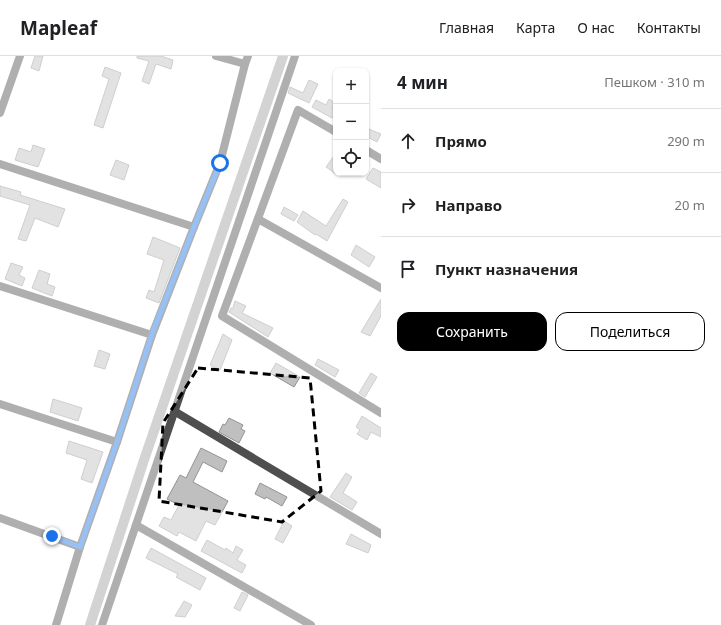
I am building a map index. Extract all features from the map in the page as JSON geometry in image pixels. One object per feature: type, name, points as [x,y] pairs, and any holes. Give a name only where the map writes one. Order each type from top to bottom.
[{"type":"street","points":[[0,113],[20,56]]},
{"type":"street","points":[[56,625],[80,547],[117,442],[152,334],[220,163],[246,60],[216,56]]},
{"type":"street","points":[[102,625],[295,56]]},
{"type":"street","points":[[333,130],[298,110],[222,316],[381,413]]},
{"type":"street","points":[[369,152],[381,158]]},
{"type":"street","points":[[0,164],[194,227]]},
{"type":"street","points":[[258,219],[381,288]]},
{"type":"street","points":[[0,286],[152,334]]},
{"type":"street","points":[[0,404],[117,442]]},
{"type":"street","points":[[174,411],[381,534]]},
{"type":"street","points":[[0,518],[80,547]]},
{"type":"street","points":[[136,525],[311,625]]},
{"type":"highlighted area","points":[[198,368],[310,378],[321,491],[282,522],[159,501],[163,423]]},
{"type":"building","points":[[35,56],[43,56],[39,71],[31,68]]},
{"type":"building","points":[[137,56],[161,56],[173,60],[171,69],[156,64],[149,84],[142,81],[149,61],[137,58]]},
{"type":"building","points":[[105,67],[121,73],[103,128],[94,125],[109,79],[102,76]]},
{"type":"building","points":[[309,80],[318,84],[309,103],[288,93],[290,87],[303,93]]},
{"type":"building","points":[[329,99],[333,102],[332,118],[312,107],[316,100],[326,105]]},
{"type":"building","points":[[369,129],[381,134],[377,142],[369,138]]},
{"type":"building","points":[[33,145],[45,149],[38,167],[15,160],[19,148],[31,152]]},
{"type":"building","points":[[333,157],[333,172],[326,167]]},
{"type":"building","points":[[116,160],[129,165],[124,180],[110,175]]},
{"type":"building","points":[[373,168],[381,172],[381,188],[366,179]]},
{"type":"building","points":[[0,186],[21,192],[20,195],[65,209],[58,227],[35,218],[26,241],[18,239],[30,205],[0,196]]},
{"type":"building","points":[[343,199],[348,202],[327,241],[316,234],[315,235],[297,222],[303,211],[326,226]]},
{"type":"building","points":[[284,207],[298,215],[294,221],[281,214]]},
{"type":"building","points":[[153,237],[180,248],[159,303],[146,298],[149,290],[154,292],[164,260],[147,254]]},
{"type":"building","points":[[356,245],[375,257],[369,267],[351,255]]},
{"type":"building","points":[[11,263],[23,267],[19,275],[25,278],[22,286],[5,279]]},
{"type":"building","points":[[39,270],[50,274],[47,284],[55,287],[52,296],[32,288]]},
{"type":"building","points":[[381,299],[381,316],[370,336],[361,332]]},
{"type":"building","points":[[235,301],[246,306],[242,313],[273,328],[268,337],[229,312],[231,308],[233,308]]},
{"type":"building","points":[[223,334],[232,340],[220,370],[210,365]]},
{"type":"building","points":[[99,350],[110,354],[105,369],[94,366]]},
{"type":"building","points":[[318,359],[339,370],[335,377],[315,365]]},
{"type":"building","points":[[276,363],[300,377],[294,387],[270,373]]},
{"type":"building","points":[[371,373],[377,377],[365,397],[359,393]]},
{"type":"building","points":[[53,399],[82,408],[78,421],[50,412]]},
{"type":"building","points":[[362,416],[381,428],[381,437],[371,432],[367,440],[357,434],[360,430],[356,427]]},
{"type":"building","points":[[229,418],[243,425],[241,429],[245,431],[239,443],[219,432],[223,424],[225,425]]},
{"type":"building","points":[[69,441],[103,452],[92,483],[81,479],[87,460],[66,453]]},
{"type":"building","points":[[201,448],[227,461],[222,472],[203,462],[193,482],[228,501],[215,525],[206,521],[196,541],[179,532],[177,536],[159,526],[164,517],[171,520],[179,505],[167,499],[180,475],[186,478]]},
{"type":"building","points":[[346,473],[352,477],[343,493],[357,502],[352,510],[330,497]]},
{"type":"building","points":[[260,483],[287,497],[282,506],[266,497],[265,499],[255,494]]},
{"type":"building","points":[[284,521],[292,526],[283,543],[275,539]]},
{"type":"building","points":[[351,534],[371,545],[368,553],[346,544]]},
{"type":"building","points":[[207,540],[225,550],[226,548],[233,553],[236,546],[243,550],[237,560],[246,565],[242,573],[201,551]]},
{"type":"building","points":[[151,548],[206,578],[200,590],[176,577],[178,574],[146,558]]},
{"type":"building","points":[[242,592],[248,595],[240,611],[234,608]]},
{"type":"building","points":[[184,601],[192,605],[185,617],[175,616]]},
{"type":"waterway","points":[[90,625],[144,460],[283,56]]},
{"type":"route","points":[[52,536],[80,547],[117,442],[152,334],[220,163]]}]
